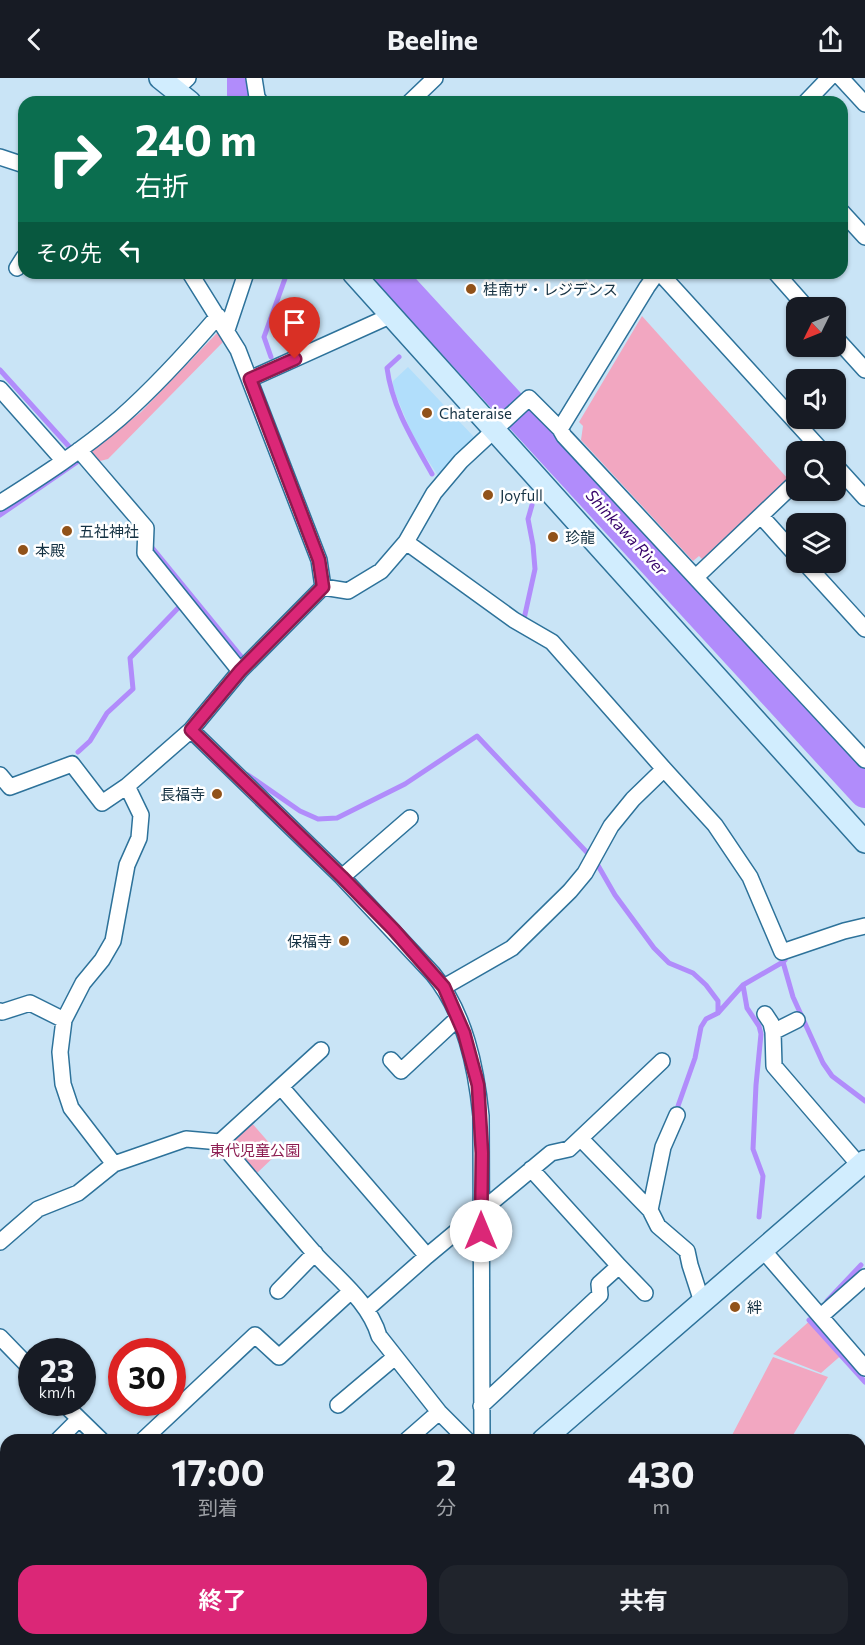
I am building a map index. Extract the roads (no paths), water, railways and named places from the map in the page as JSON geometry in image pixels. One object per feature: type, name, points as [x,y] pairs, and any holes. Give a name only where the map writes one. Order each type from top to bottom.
[{"type":"street","points":[[254,78],[257,96]]},
{"type":"street","points":[[416,96],[435,78]]},
{"type":"street","points":[[812,96],[829,78]]},
{"type":"street","points":[[841,78],[865,104]]},
{"type":"street","points":[[0,157],[18,163]]},
{"type":"street","points":[[848,219],[865,237]]},
{"type":"street","points":[[194,279],[238,350],[319,560],[323,587]]},
{"type":"street","points":[[227,330],[244,279]]},
{"type":"street","points":[[359,279],[500,424],[865,842]]},
{"type":"street","points":[[560,429],[653,279]]},
{"type":"street","points":[[664,279],[813,441]]},
{"type":"street","points":[[781,279],[797,297]]},
{"type":"street","points":[[250,379],[392,315]]},
{"type":"street","points":[[0,503],[46,473],[120,418],[179,362],[218,316]]},
{"type":"street","points":[[846,349],[865,370]]},
{"type":"street","points":[[0,389],[147,528],[145,553],[240,671]]},
{"type":"street","points":[[323,587],[348,591],[381,571],[406,542],[434,493],[461,460],[529,398],[865,760]]},
{"type":"street","points":[[846,476],[865,496]]},
{"type":"street","points":[[696,577],[786,492]]},
{"type":"street","points":[[761,516],[786,544]]},
{"type":"street","points":[[406,542],[514,620],[552,642],[715,825],[733,849],[750,878],[782,952],[865,926]]},
{"type":"street","points":[[814,573],[865,629]]},
{"type":"street","points":[[0,775],[10,787],[72,764],[102,803],[127,786],[191,730],[240,671],[323,587]]},
{"type":"street","points":[[191,730],[394,930],[444,987],[458,1018],[472,1058],[478,1085],[482,1153],[480,1211],[482,1434]]},
{"type":"street","points":[[444,987],[512,948],[570,891],[585,873],[611,826],[633,799],[664,769]]},
{"type":"street","points":[[114,1164],[71,1108],[63,1084],[60,1052],[64,1020],[83,983],[102,960],[113,941],[127,865],[142,827],[141,815],[127,786]]},
{"type":"street","points":[[342,877],[411,818]]},
{"type":"street","points":[[0,1011],[30,1003],[64,1020]]},
{"type":"street","points":[[550,1434],[862,1164],[774,1066],[773,1032],[771,1023],[765,1014]]},
{"type":"street","points":[[390,1060],[401,1071],[458,1018]]},
{"type":"street","points":[[773,1032],[796,1020]]},
{"type":"street","points":[[220,1142],[321,1050]]},
{"type":"street","points":[[367,1309],[551,1153],[569,1149],[662,1061]]},
{"type":"street","points":[[281,1087],[427,1256]]},
{"type":"street","points":[[650,1210],[663,1147],[677,1115]]},
{"type":"street","points":[[0,1242],[38,1209],[69,1199],[114,1164],[186,1138],[220,1142],[315,1254],[367,1309],[379,1336],[439,1412],[461,1434]]},
{"type":"street","points":[[581,1138],[650,1210],[658,1226],[687,1251],[702,1302]]},
{"type":"street","points":[[531,1169],[645,1293]]},
{"type":"street","points":[[762,1250],[865,1368]]},
{"type":"street","points":[[278,1292],[315,1254]]},
{"type":"street","points":[[481,1406],[600,1295],[599,1284],[619,1266]]},
{"type":"street","points":[[821,1316],[865,1277]]},
{"type":"street","points":[[149,1434],[255,1335],[279,1357],[350,1292]]},
{"type":"street","points":[[0,1337],[18,1356]]},
{"type":"street","points":[[338,1405],[395,1357]]},
{"type":"street","points":[[414,1434],[439,1412]]},
{"type":"street","points":[[74,1416],[94,1434]]},
{"type":"street","points":[[64,1434],[78,1420]]},
{"type":"waterway","name":"Shinkawa River","points":[[243,78],[243,96]]},
{"type":"waterway","points":[[271,357],[264,337],[285,279]]},
{"type":"waterway","name":"Shinkawa River","points":[[395,279],[865,792]]},
{"type":"waterway","points":[[399,357],[387,368],[393,396],[404,423],[432,474]]},
{"type":"waterway","points":[[0,370],[74,452]]},
{"type":"waterway","points":[[0,515],[80,460]]},
{"type":"waterway","points":[[524,619],[535,569],[528,519],[532,505]]},
{"type":"waterway","points":[[150,545],[244,660]]},
{"type":"waterway","points":[[78,752],[90,741],[107,713],[133,689],[130,658],[180,606]]},
{"type":"waterway","points":[[248,775],[300,811],[318,819],[337,818],[405,784],[477,736],[596,862],[615,895],[654,948],[669,963],[693,973],[706,985],[718,1001],[718,1013]]},
{"type":"waterway","points":[[785,960],[783,962],[793,997],[823,1063],[832,1076],[865,1101]]},
{"type":"waterway","points":[[759,1217],[763,1176],[753,1149],[761,1034],[759,1026],[747,1008],[743,985],[783,962]]},
{"type":"waterway","points":[[678,1106],[695,1058],[701,1027],[706,1019],[718,1013],[743,985]]},
{"type":"waterway","points":[[827,1301],[861,1265]]},
{"type":"waterway","points":[[809,1320],[865,1382]]},
{"type":"place","name":"桂南ザ・レジデンス","points":[[471,289]]},
{"type":"place","name":"Chateraise","points":[[427,413]]},
{"type":"place","name":"Joyfull","points":[[488,495]]},
{"type":"place","name":"五社神社","points":[[67,531]]},
{"type":"place","name":"珍龍","points":[[553,537]]},
{"type":"place","name":"本殿","points":[[23,550]]},
{"type":"place","name":"長福寺","points":[[217,794]]},
{"type":"place","name":"保福寺","points":[[344,941]]},
{"type":"place","name":"絆","points":[[735,1307]]},
{"type":"park label","name":"東代児童公園","points":[[255,1150]]}]
